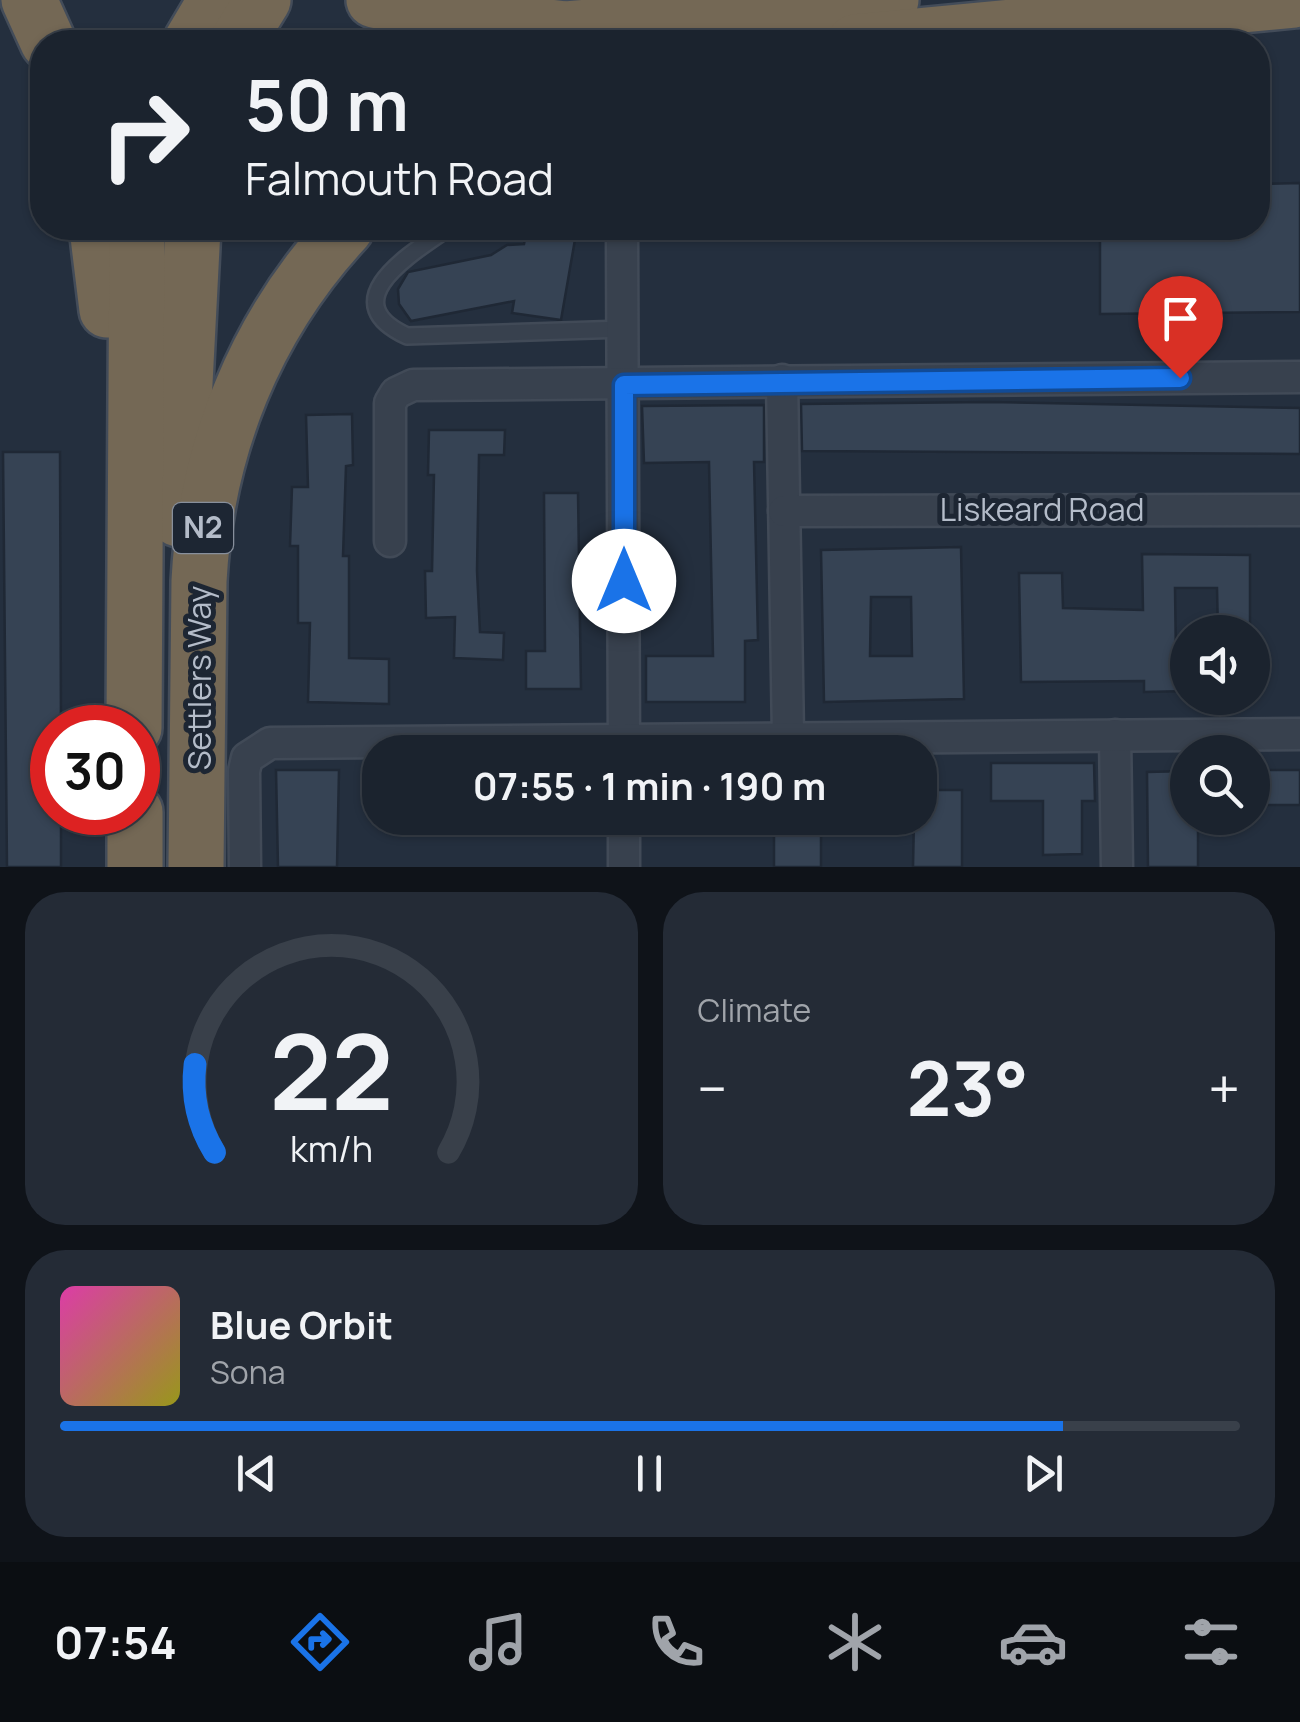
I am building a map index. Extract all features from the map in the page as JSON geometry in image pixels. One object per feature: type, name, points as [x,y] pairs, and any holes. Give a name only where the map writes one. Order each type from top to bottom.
[{"type":"highway","points":[[29,0],[43,30]]},
{"type":"highway","points":[[198,30],[216,0]]},
{"type":"highway","points":[[244,30],[263,0]]},
{"type":"highway","points":[[374,0],[566,29],[891,0]]},
{"type":"highway","points":[[491,20],[669,0]]},
{"type":"highway","points":[[981,30],[1294,0]]},
{"type":"highway","points":[[98,240],[113,381],[136,475]]},
{"type":"highway","name":"Settlers Way","points":[[134,705],[138,240]]},
{"type":"highway","points":[[187,867],[177,782],[177,544],[193,240]]},
{"type":"highway","name":"Settlers Way","points":[[196,867],[199,581],[206,504],[236,400],[271,328],[304,276],[336,240]]},
{"type":"highway","points":[[135,835],[135,867]]},
{"type":"street","points":[[622,240],[624,735]]},
{"type":"street","points":[[390,541],[389,414],[396,393],[413,385],[1300,377]]},
{"type":"street","points":[[782,380],[788,735]]},
{"type":"street","name":"Liskeard Road","points":[[784,511],[1300,510]]},
{"type":"street","points":[[937,736],[1300,734]]},
{"type":"street","points":[[1115,735],[1117,867]]},
{"type":"street","points":[[245,867],[247,758],[257,748],[282,742],[362,743]]},
{"type":"street","points":[[624,835],[624,867]]},
{"type":"lane","points":[[431,240],[394,266],[378,284],[377,311],[388,327],[407,336],[624,329]]},
{"type":"building","points":[[1300,183],[1300,312],[1100,314],[1100,240],[1270,240],[1270,184]]},
{"type":"building","points":[[525,240],[575,240],[561,320],[512,313],[514,301],[411,321],[399,304],[398,289],[408,272],[491,255],[507,245],[524,244]]},
{"type":"building","points":[[989,402],[1300,408],[1300,454],[802,451],[801,404]]},
{"type":"building","points":[[764,405],[764,462],[754,462],[758,640],[745,641],[745,702],[646,702],[646,656],[713,656],[709,462],[644,463],[642,406]]},
{"type":"building","points":[[352,414],[353,465],[346,466],[343,556],[349,556],[349,658],[389,659],[389,704],[308,702],[310,623],[298,623],[298,546],[290,546],[292,487],[308,487],[306,415]]},
{"type":"building","points":[[429,430],[505,430],[504,455],[479,455],[477,571],[480,632],[504,633],[503,660],[454,658],[455,617],[426,618],[425,571],[432,571],[434,475],[428,475]]},
{"type":"building","points":[[3,452],[60,452],[61,705],[30,705],[30,835],[61,835],[61,867],[7,867]]},
{"type":"building","points":[[544,493],[578,493],[581,689],[526,689],[526,651],[545,651]]},
{"type":"building","points":[[961,547],[964,699],[824,702],[821,550]],"holes":[[[871,597],[911,597],[912,656],[870,656]]]},
{"type":"building","points":[[1142,554],[1250,555],[1250,615],[1218,615],[1217,588],[1175,588],[1175,615],[1170,615],[1170,691],[1144,692],[1144,681],[1021,682],[1019,573],[1062,573],[1063,608],[1143,610]]},
{"type":"building","points":[[991,763],[1094,763],[1095,801],[1082,801],[1082,854],[1043,855],[1043,801],[991,801]]},
{"type":"building","points":[[276,770],[339,770],[337,867],[278,867]]},
{"type":"building","points":[[1270,770],[1300,770],[1300,805],[1270,805]]},
{"type":"building","points":[[1170,771],[1170,835],[1198,835],[1198,867],[1148,867],[1147,772]]},
{"type":"building","points":[[937,790],[962,790],[962,867],[913,867],[914,835],[937,835]]},
{"type":"building","points":[[774,835],[821,835],[821,867],[774,867]]},
{"type":"route","points":[[624,581],[624,385],[782,380],[1180,378]]}]
